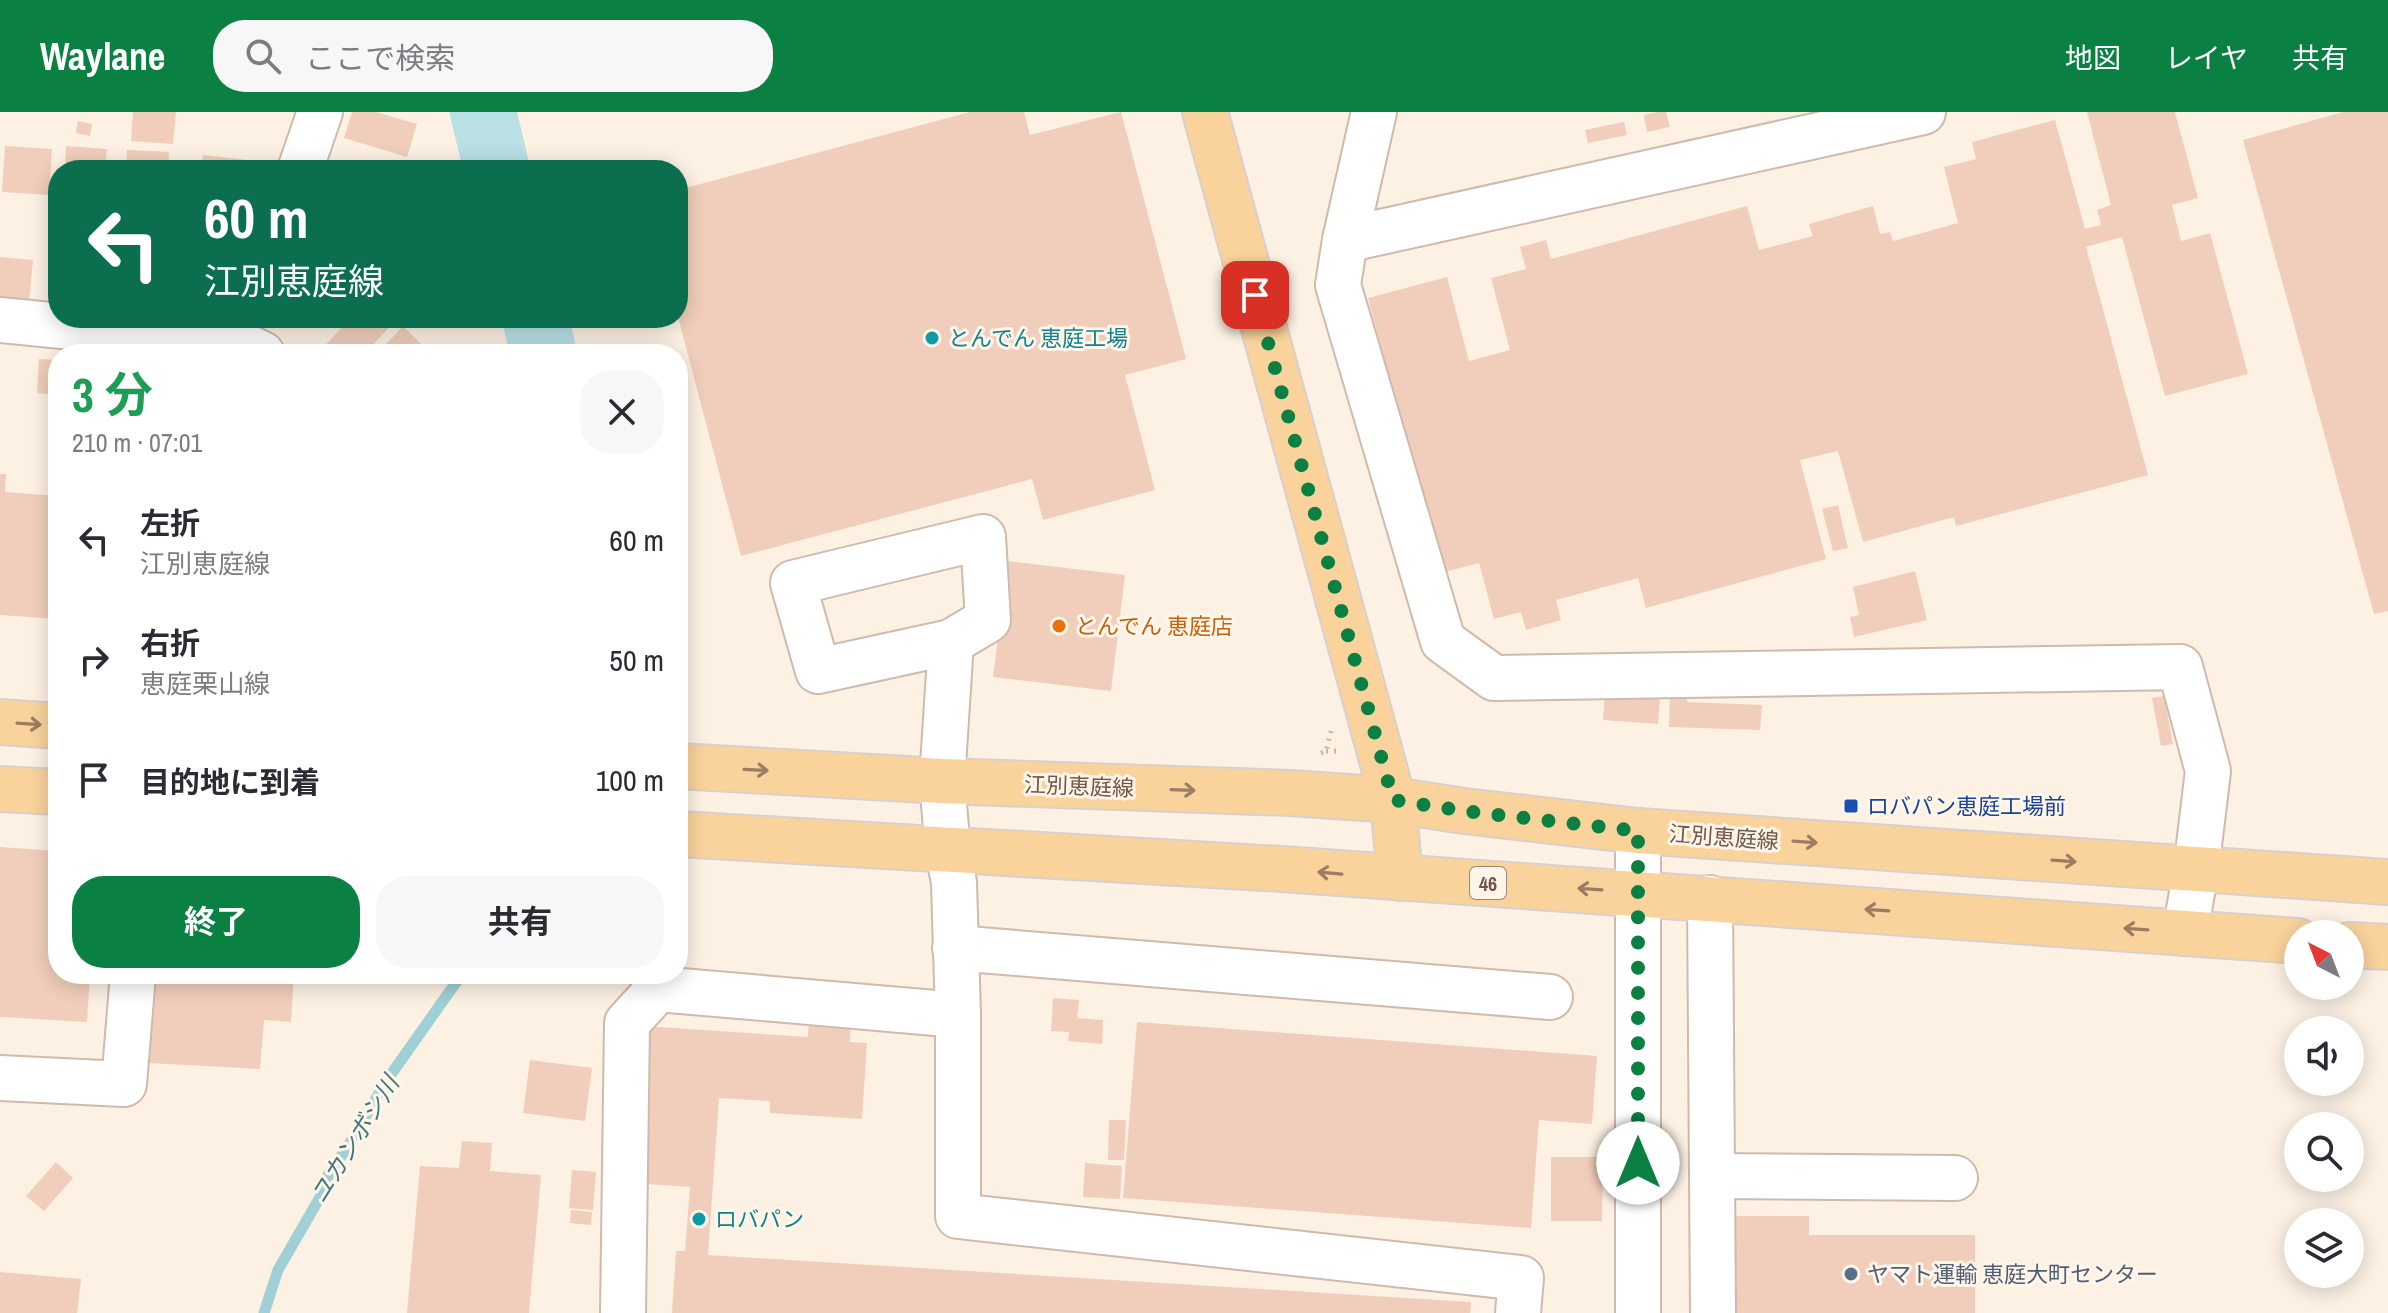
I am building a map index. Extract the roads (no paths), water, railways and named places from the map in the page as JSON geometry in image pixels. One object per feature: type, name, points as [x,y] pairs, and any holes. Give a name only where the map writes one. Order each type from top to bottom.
[{"type":"main road","points":[[1205,112],[1393,800],[1400,878]]},
{"type":"main road","points":[[0,722],[48,725]]},
{"type":"main road","name":"江別恵庭線","points":[[688,767],[942,781],[1290,793],[1393,800],[1638,831],[2388,882]]},
{"type":"main road","points":[[0,789],[48,791]]},
{"type":"main road","name":"46","points":[[688,835],[1282,869],[2284,940]]},
{"type":"main road","points":[[2364,946],[2388,947]]},
{"type":"street","points":[[303,160],[320,112]]},
{"type":"street","points":[[1374,112],[1338,285],[1443,641],[1494,678],[2180,667],[2208,771],[2185,933]]},
{"type":"street","points":[[1345,240],[1923,112]]},
{"type":"street","points":[[0,320],[48,324]]},
{"type":"street","points":[[106,328],[252,339]]},
{"type":"street","points":[[951,642],[942,781],[954,883],[958,1015],[958,1216],[1521,1278],[1518,1313]]},
{"type":"street","points":[[1638,831],[1638,1313]]},
{"type":"street","points":[[1710,898],[1713,1313]]},
{"type":"street","points":[[955,948],[1550,997]]},
{"type":"street","points":[[0,1078],[124,1084],[132,984]]},
{"type":"street","points":[[623,1313],[627,1023],[658,989],[958,1015]]},
{"type":"street","points":[[1712,1176],[1955,1178]]},
{"type":"waterway","name":"ユカンボシ川","points":[[483,112],[495,160]]},
{"type":"waterway","name":"ユカンボシ川","points":[[538,328],[542,344]]},
{"type":"waterway","name":"ユカンボシ川","points":[[264,1313],[278,1270],[323,1192],[329,1173],[387,1080],[455,984]]},
{"type":"place","name":"とんでん 恵庭工場","points":[[932,338]]},
{"type":"place","name":"とんでん 恵庭店","points":[[1059,626]]},
{"type":"place","name":"ロバパン恵庭工場前","points":[[1851,806]]},
{"type":"place","name":"ロバパン","points":[[699,1219]]},
{"type":"place","name":"ヤマト運輸 恵庭大町センター","points":[[1851,1274]]}]
